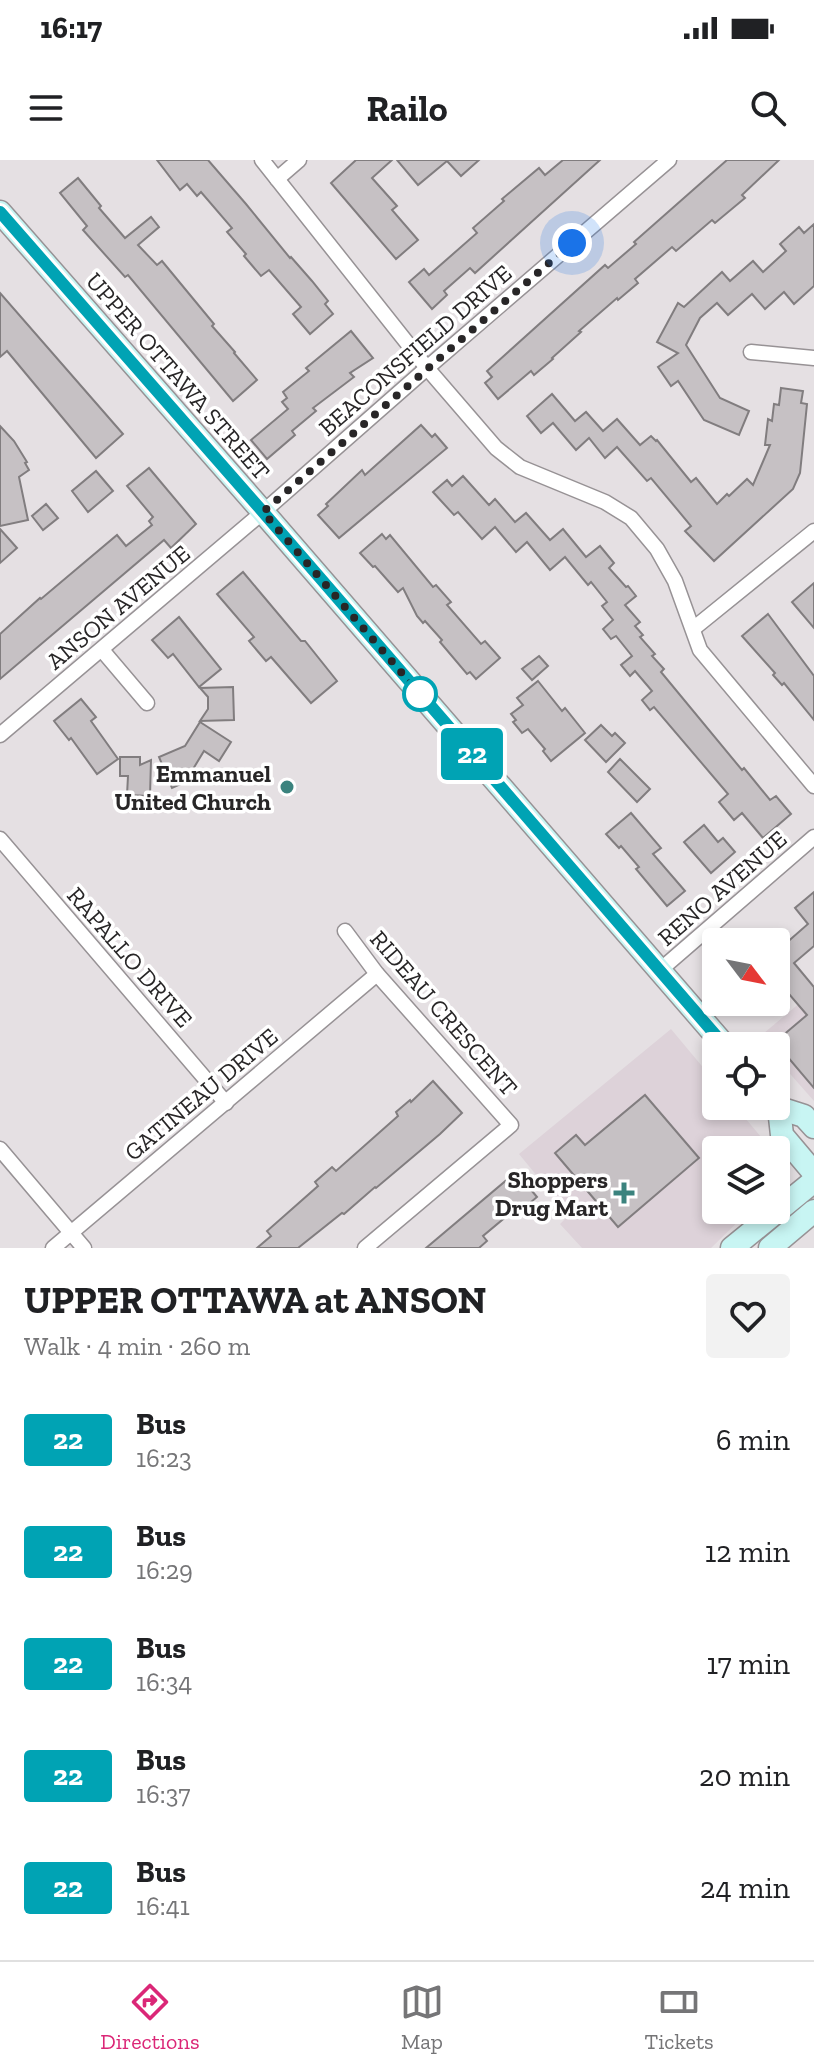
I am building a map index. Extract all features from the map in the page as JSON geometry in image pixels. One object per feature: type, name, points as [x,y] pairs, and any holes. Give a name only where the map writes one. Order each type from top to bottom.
[{"type":"main road","name":"UPPER OTTAWA STREET","points":[[0,212],[713,1032]]},
{"type":"main road","points":[[790,1111],[804,1116],[814,1127]]},
{"type":"main road","points":[[780,1120],[782,1135],[814,1173]]},
{"type":"main road","points":[[732,1248],[814,1181]]},
{"type":"main road","points":[[770,1248],[814,1211]]},
{"type":"street","points":[[262,160],[427,368],[496,448],[520,467],[605,502],[631,518],[657,549],[675,581],[700,650],[814,786]]},
{"type":"street","points":[[277,179],[299,160]]},
{"type":"street","name":"BEACONSFIELD DRIVE","points":[[263,512],[669,160]]},
{"type":"street","points":[[751,352],[814,358]]},
{"type":"street","name":"ANSON AVENUE","points":[[0,735],[263,512]]},
{"type":"street","points":[[693,629],[814,531]]},
{"type":"street","points":[[102,650],[147,703]]},
{"type":"street","name":"RENO AVENUE","points":[[659,971],[814,837]]},
{"type":"street","name":"RAPALLO DRIVE","points":[[0,839],[226,1103]]},
{"type":"street","name":"RIDEAU CRESCENT","points":[[345,931],[377,974],[511,1125],[365,1248]]},
{"type":"street","name":"GATINEAU DRIVE","points":[[53,1248],[377,974]]},
{"type":"street","points":[[0,1149],[84,1248]]},
{"type":"shaded area","points":[[814,991],[814,1101],[790,1074],[790,1032],[765,1032],[784,1016],[790,1016],[790,1011]]},
{"type":"shaded area","points":[[671,1029],[702,1066],[702,1120],[747,1120],[760,1136],[702,1136],[702,1224],[736,1224],[711,1248],[582,1248],[560,1224],[569,1215],[519,1154]]},
{"type":"building","points":[[157,160],[208,160],[312,281],[328,301],[325,304],[333,314],[310,334],[293,314],[301,307],[269,270],[261,276],[227,232],[232,228],[201,192],[197,196],[187,184],[180,190]]},
{"type":"building","points":[[356,160],[392,160],[372,178],[397,206],[392,210],[418,240],[396,259],[331,183]]},
{"type":"building","points":[[397,160],[479,160],[461,176],[447,161],[418,185]]},
{"type":"building","points":[[563,160],[600,160],[475,273],[470,268],[444,291],[447,295],[432,309],[409,282],[424,269],[429,275],[477,233],[473,228],[539,168],[545,175]]},
{"type":"building","points":[[727,160],[779,160],[742,195],[745,198],[715,223],[712,220],[676,251],[672,247],[635,279],[638,283],[579,331],[553,359],[534,375],[531,371],[498,399],[485,383],[492,377],[487,371],[605,265],[608,268],[636,244],[634,242]]},
{"type":"building","points":[[78,178],[125,238],[151,217],[159,227],[138,245],[157,265],[162,261],[257,380],[233,401],[128,275],[125,277],[83,230],[87,226],[60,193]]},
{"type":"building","points":[[814,224],[814,286],[794,304],[784,292],[765,309],[752,294],[728,315],[717,303],[700,318],[686,345],[720,398],[749,411],[739,435],[704,420],[678,381],[671,386],[658,367],[678,353],[657,342],[678,303],[684,307],[722,272],[730,281],[753,261],[763,272],[786,251],[780,244],[799,227],[804,233]]},
{"type":"building","points":[[0,293],[123,434],[96,458],[7,351],[0,357]]},
{"type":"building","points":[[351,331],[373,358],[350,373],[354,377],[313,408],[316,411],[292,431],[295,435],[267,459],[251,440],[288,409],[282,402],[287,398],[283,392],[309,371],[306,368]]},
{"type":"building","points":[[781,388],[803,391],[801,403],[807,404],[800,473],[793,489],[714,561],[685,531],[691,526],[651,478],[647,481],[617,447],[605,458],[589,438],[576,450],[553,423],[541,433],[527,416],[552,394],[575,421],[586,412],[603,431],[617,419],[640,445],[651,436],[657,440],[691,482],[696,478],[717,504],[747,479],[753,485],[770,445],[765,445],[768,419],[772,421],[774,404],[779,405]]},
{"type":"building","points":[[421,425],[432,437],[435,434],[447,448],[339,538],[318,515],[362,470],[365,475]]},
{"type":"building","points":[[0,426],[14,441],[29,470],[19,477],[28,520],[0,526]]},
{"type":"building","points":[[149,468],[196,524],[171,548],[164,540],[0,679],[0,634],[117,535],[126,546],[152,525],[149,521],[153,517],[127,486]]},
{"type":"building","points":[[96,471],[113,491],[88,512],[72,491]]},
{"type":"building","points":[[463,476],[489,505],[495,499],[515,522],[526,513],[550,540],[563,529],[586,557],[600,546],[614,563],[609,568],[636,596],[625,605],[640,622],[635,626],[655,654],[652,656],[664,669],[661,672],[742,770],[744,768],[770,800],[776,796],[791,814],[763,838],[742,813],[734,820],[719,802],[728,794],[654,707],[650,710],[642,700],[652,691],[635,671],[630,676],[621,665],[632,656],[616,636],[611,639],[603,629],[613,620],[602,606],[607,602],[565,557],[550,570],[527,542],[516,552],[495,527],[482,539],[458,512],[454,515],[433,492],[447,480],[452,486]]},
{"type":"building","points":[[46,504],[58,518],[43,530],[32,516]]},
{"type":"building","points":[[0,529],[17,548],[0,563]]},
{"type":"building","points":[[382,534],[386,539],[390,535],[433,587],[436,585],[451,602],[447,605],[481,644],[485,641],[500,658],[476,679],[470,672],[467,674],[440,642],[442,640],[417,616],[403,588],[398,592],[360,553]]},
{"type":"building","points":[[243,572],[337,681],[311,703],[271,657],[266,661],[249,641],[254,637],[217,594]]},
{"type":"building","points":[[814,583],[814,628],[792,602]]},
{"type":"building","points":[[768,614],[814,676],[814,720],[742,636]]},
{"type":"building","points":[[179,617],[221,669],[199,687],[173,654],[168,658],[152,640]]},
{"type":"building","points":[[539,656],[548,666],[532,680],[522,669]]},
{"type":"building","points":[[538,681],[585,733],[551,761],[528,729],[522,733],[511,714],[523,705],[517,698]]},
{"type":"building","points":[[233,687],[234,720],[200,721],[208,709],[208,697],[200,688]]},
{"type":"building","points":[[81,699],[96,717],[91,721],[118,759],[97,774],[71,738],[69,740],[54,721]]},
{"type":"building","points":[[200,722],[231,742],[219,761],[204,751],[190,774],[192,779],[172,788],[159,757],[185,746]]},
{"type":"building","points":[[601,725],[625,743],[606,762],[585,740]]},
{"type":"building","points":[[120,757],[140,757],[140,765],[151,760],[150,796],[127,795],[128,776],[120,776]]},
{"type":"building","points":[[620,759],[650,789],[637,802],[608,772]]},
{"type":"building","points":[[631,813],[661,848],[653,854],[685,891],[667,906],[636,869],[639,867],[606,834]]},
{"type":"building","points":[[704,825],[718,842],[723,838],[735,852],[711,873],[684,842]]},
{"type":"building","points":[[814,892],[814,946],[794,963],[814,987],[814,1088],[790,1060],[790,1032],[787,1032],[807,1015],[790,995],[790,940],[808,924],[795,908]]},
{"type":"building","points":[[433,1081],[462,1113],[440,1134],[298,1248],[257,1248],[271,1236],[267,1231],[318,1186],[315,1182],[332,1167],[336,1171],[398,1116],[396,1112]]},
{"type":"building","name":"Shoppers Drug Mart","points":[[645,1095],[699,1158],[618,1227],[555,1153],[576,1135],[585,1145]]},
{"type":"building","points":[[516,1172],[537,1197],[517,1214],[514,1210],[483,1236],[487,1241],[479,1248],[426,1248]]},
{"type":"bus line","name":"22","points":[[0,212],[713,1032]]},
{"type":"place","name":"Emmanuel United Church","points":[[287,787]]},
{"type":"place","name":"Shoppers Drug Mart","points":[[624,1193]]},
{"type":"route","points":[[420,694],[263,512],[572,243]]}]
